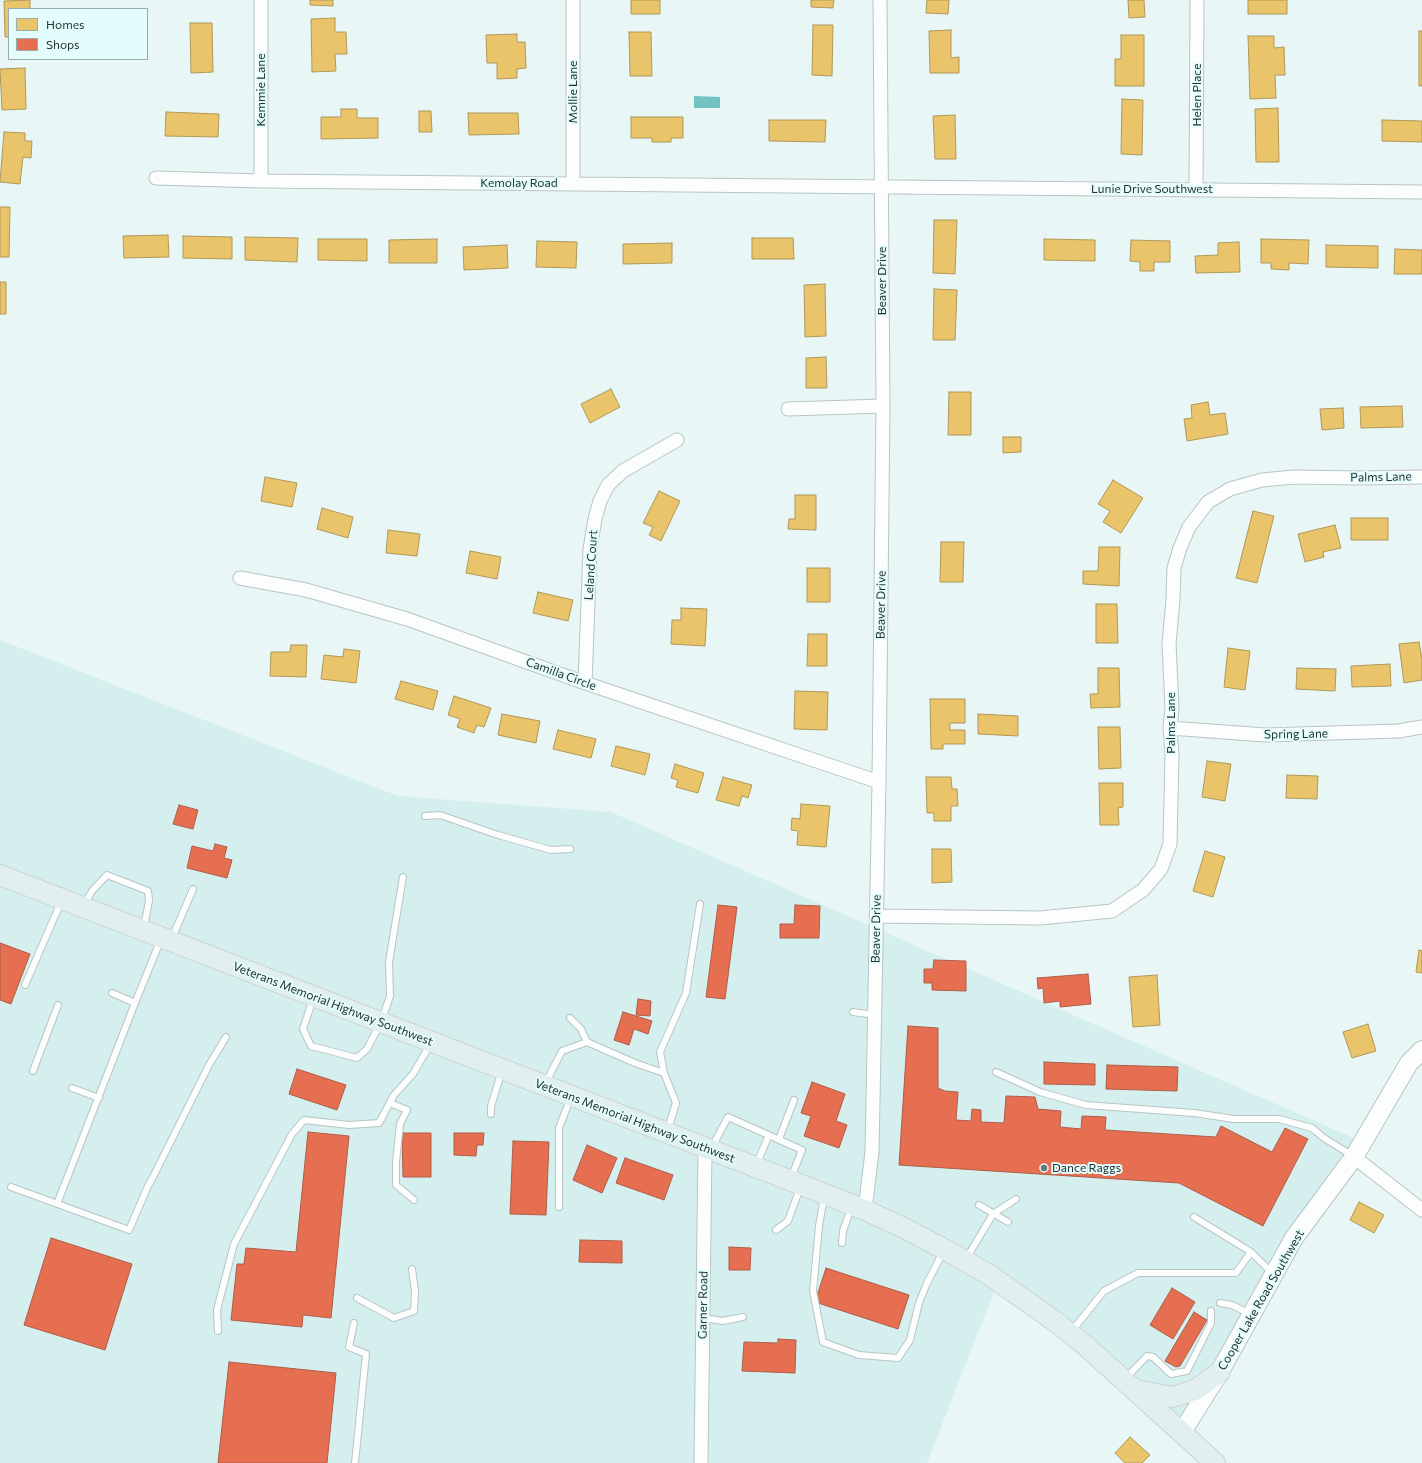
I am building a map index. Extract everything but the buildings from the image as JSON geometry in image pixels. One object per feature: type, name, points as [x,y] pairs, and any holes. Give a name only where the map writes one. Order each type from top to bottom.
[{"type":"main road","name":"Veterans Memorial Highway Southwest","points":[[0,875],[755,1166],[858,1207],[904,1228],[965,1261],[1026,1300],[1070,1334],[1130,1385],[1215,1463]]},
{"type":"main road","points":[[1130,1385],[1172,1397],[1195,1390],[1219,1373]]},
{"type":"street","name":"Kemmie Lane","points":[[261,0],[261,181]]},
{"type":"street","name":"Mollie Lane","points":[[573,0],[573,183]]},
{"type":"street","name":"Beaver Drive","points":[[858,1207],[872,1152],[875,1015],[883,406],[880,0]]},
{"type":"street","name":"Helen Place","points":[[1196,190],[1197,0]]},
{"type":"street","name":"Kemolay Road","points":[[156,178],[261,181],[882,187]]},
{"type":"street","name":"Lunie Drive Southwest","points":[[882,187],[1422,192]]},
{"type":"street","points":[[788,409],[883,406]]},
{"type":"street","name":"Leland Court","points":[[585,683],[590,549],[595,519],[600,501],[608,485],[623,471],[677,440]]},
{"type":"street","name":"Palms Lane","points":[[876,916],[1040,918],[1112,911],[1143,890],[1160,869],[1170,844],[1172,754],[1170,728],[1172,708],[1169,644],[1174,568],[1180,548],[1189,527],[1208,502],[1230,489],[1262,480],[1294,477],[1360,478],[1422,476]]},
{"type":"street","name":"Camilla Circle","points":[[240,578],[306,590],[407,619],[585,683],[879,782]]},
{"type":"street","name":"Spring Lane","points":[[1170,728],[1265,735],[1399,732],[1422,727]]},
{"type":"street","name":"Cooper Lake Road Southwest","points":[[1182,1432],[1219,1373],[1294,1238],[1354,1157],[1409,1063],[1422,1050]]},
{"type":"street","name":"Garner Road","points":[[701,1463],[703,1318],[708,1149]]},
{"type":"street","points":[[1354,1157],[1422,1210]]},
{"type":"lane","points":[[425,816],[440,815],[498,836],[551,850],[570,849]]},
{"type":"lane","points":[[83,907],[92,891],[107,875],[121,880],[148,891],[149,900],[143,930]]},
{"type":"lane","points":[[314,997],[303,1029],[311,1046],[357,1058],[367,1049],[381,1022],[390,996],[389,962],[403,877]]},
{"type":"lane","points":[[57,1204],[135,1003],[193,889]]},
{"type":"lane","points":[[25,985],[62,899]]},
{"type":"lane","points":[[667,1133],[676,1103],[664,1073],[660,1052],[686,993],[700,904]]},
{"type":"lane","points":[[112,993],[135,1003]]},
{"type":"lane","points":[[33,1071],[58,1005]]},
{"type":"lane","points":[[853,1012],[875,1015]]},
{"type":"lane","points":[[570,1018],[581,1029],[587,1042],[664,1073]]},
{"type":"lane","points":[[11,1187],[129,1230],[148,1186],[209,1065],[226,1037]]},
{"type":"lane","points":[[218,1331],[217,1310],[234,1244],[292,1134],[304,1120],[349,1125],[379,1123],[394,1095],[413,1074],[432,1042]]},
{"type":"lane","points":[[544,1085],[562,1051],[587,1042]]},
{"type":"lane","points":[[491,1114],[491,1106],[502,1069]]},
{"type":"lane","points":[[996,1072],[1040,1092],[1086,1105],[1194,1113],[1234,1119],[1279,1119],[1312,1128],[1324,1138],[1354,1157]]},
{"type":"lane","points":[[72,1088],[99,1098]]},
{"type":"lane","points":[[560,1207],[559,1128],[571,1096]]},
{"type":"lane","points":[[779,1139],[794,1100]]},
{"type":"lane","points":[[390,1103],[407,1110],[400,1124],[396,1162],[396,1185],[414,1200]]},
{"type":"lane","points":[[708,1149],[728,1117],[802,1150],[788,1221],[776,1230]]},
{"type":"lane","points":[[755,1166],[769,1135]]},
{"type":"lane","points":[[824,1194],[819,1226],[813,1291],[823,1342],[859,1355],[898,1358],[910,1340],[919,1303],[944,1249]]},
{"type":"lane","points":[[965,1261],[994,1214],[1016,1199]]},
{"type":"lane","points":[[979,1205],[1008,1222]]},
{"type":"lane","points":[[842,1243],[843,1231],[858,1207]]},
{"type":"lane","points":[[1194,1217],[1251,1252],[1274,1274]]},
{"type":"lane","points":[[1070,1334],[1104,1291],[1138,1273],[1236,1274],[1251,1252]]},
{"type":"lane","points":[[357,1298],[394,1318],[414,1311],[415,1292],[412,1269]]},
{"type":"lane","points":[[1220,1303],[1232,1305],[1251,1315]]},
{"type":"lane","points":[[1130,1385],[1147,1356],[1153,1357],[1171,1374],[1187,1371],[1211,1323],[1211,1311]]},
{"type":"lane","points":[[703,1318],[723,1321],[743,1317]]},
{"type":"lane","points":[[354,1323],[349,1347],[366,1354],[355,1463]]},
{"type":"shaded area","points":[[0,640],[398,796],[611,812],[1365,1143],[1178,1426],[998,1282],[927,1463],[0,1463]]},
{"type":"water","points":[[694,96],[720,97],[720,108],[694,108]]},
{"type":"place","name":"Dance Raggs","points":[[1044,1168]]}]
